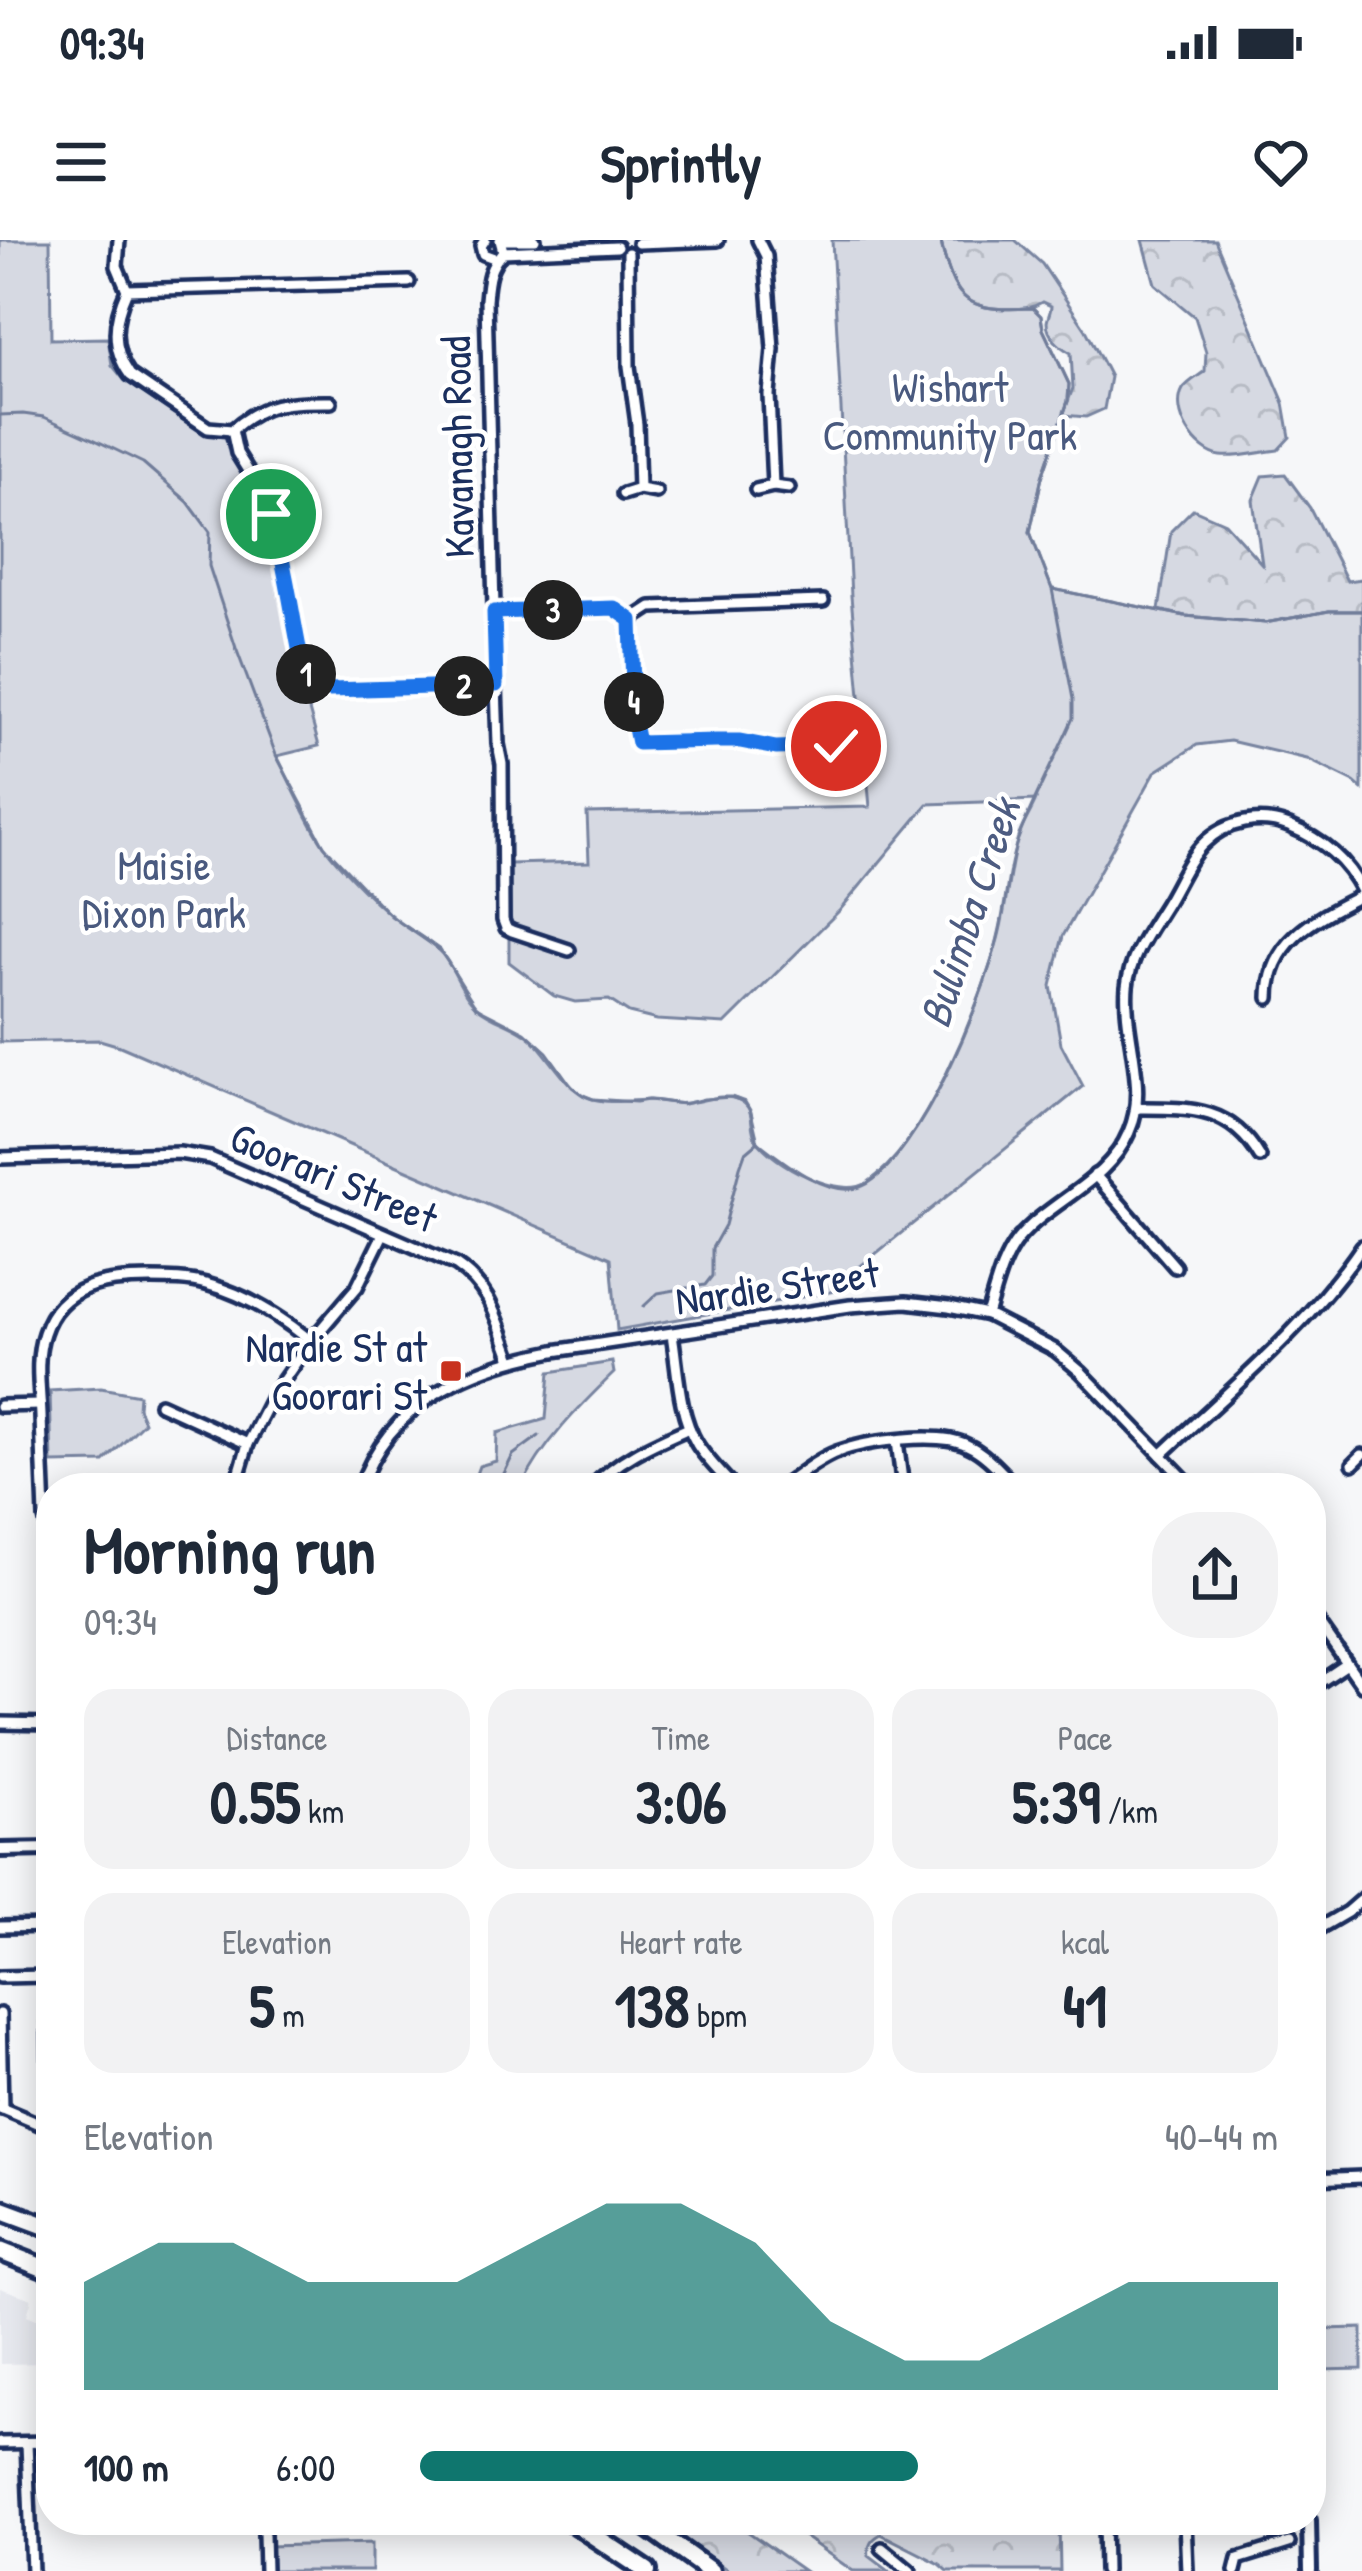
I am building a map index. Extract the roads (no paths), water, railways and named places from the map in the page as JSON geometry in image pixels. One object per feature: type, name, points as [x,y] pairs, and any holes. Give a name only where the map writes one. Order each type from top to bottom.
[{"type":"highway","points":[[0,2209],[36,2222]]},
{"type":"highway","points":[[0,2251],[36,2265]]},
{"type":"highway","points":[[593,2535],[647,2571]]},
{"type":"highway","points":[[660,2535],[710,2571]]},
{"type":"street","points":[[119,240],[117,266],[128,290]]},
{"type":"street","points":[[503,240],[536,240]]},
{"type":"street","name":"Kavanagh Road","points":[[503,240],[487,280],[486,300],[502,764],[502,920],[512,931],[569,950]]},
{"type":"street","points":[[483,241],[483,254],[497,257],[503,252],[718,240]]},
{"type":"street","points":[[758,240],[766,256],[773,349],[769,395],[772,485]]},
{"type":"street","points":[[621,247],[638,424],[639,489]]},
{"type":"street","points":[[128,290],[409,282]]},
{"type":"street","points":[[128,290],[115,327],[121,363],[130,375],[208,428],[232,430],[246,417],[278,404],[331,402]]},
{"type":"street","points":[[232,430],[237,453],[271,514],[280,543],[290,609],[308,677],[330,690],[496,685]]},
{"type":"street","points":[[756,490],[772,485],[789,488]]},
{"type":"street","points":[[623,494],[639,489],[656,492]]},
{"type":"street","points":[[631,620],[650,607],[823,601]]},
{"type":"street","points":[[494,612],[614,608],[631,620]]},
{"type":"street","points":[[631,620],[638,743],[836,746]]},
{"type":"street","points":[[987,1315],[1007,1255],[1020,1236],[1095,1175],[1124,1144],[1137,1108],[1127,983],[1140,945],[1202,844],[1225,828],[1252,820],[1277,822],[1308,834],[1353,873],[1362,893],[1297,932],[1276,961],[1269,998]]},
{"type":"street","points":[[1137,1108],[1184,1108],[1214,1114],[1243,1133],[1260,1157]]},
{"type":"street","name":"Goorari Street","points":[[0,1158],[179,1153],[210,1158],[473,1276],[487,1295],[512,1359]]},
{"type":"street","points":[[1095,1175],[1175,1268]]},
{"type":"street","points":[[239,1473],[273,1395],[357,1288],[383,1234]]},
{"type":"street","points":[[1161,1455],[1290,1333],[1342,1276],[1362,1246]]},
{"type":"street","points":[[43,1473],[38,1358],[49,1319],[73,1293],[119,1279],[186,1279],[279,1316],[311,1341]]},
{"type":"street","name":"Nardie Street","points":[[368,1473],[379,1450],[419,1404],[474,1372],[512,1359],[881,1303],[928,1304],[987,1315],[1039,1340],[1068,1360],[1178,1473]]},
{"type":"street","points":[[672,1334],[689,1428],[721,1473]]},
{"type":"street","points":[[160,1404],[248,1444]]},
{"type":"street","points":[[0,1406],[40,1405]]},
{"type":"street","points":[[604,1473],[628,1456],[689,1428]]},
{"type":"street","points":[[804,1473],[836,1452],[932,1436],[950,1438],[987,1456],[1002,1473]]},
{"type":"street","points":[[897,1441],[901,1473]]},
{"type":"street","points":[[1353,1464],[1362,1455]]},
{"type":"street","points":[[1326,1634],[1362,1685]]},
{"type":"street","points":[[1326,1678],[1347,1664]]},
{"type":"street","points":[[0,1723],[36,1724]]},
{"type":"street","points":[[0,1850],[36,1849]]},
{"type":"street","points":[[1326,1924],[1362,1899]]},
{"type":"street","points":[[0,1928],[36,1927]]},
{"type":"street","points":[[0,1977],[36,1976]]},
{"type":"street","points":[[0,2014],[1,2108],[36,2123]]},
{"type":"street","points":[[1326,2178],[1362,2177]]},
{"type":"street","points":[[0,2443],[36,2443]]},
{"type":"street","points":[[27,2443],[32,2571]]},
{"type":"street","points":[[264,2535],[265,2571]]},
{"type":"street","points":[[1104,2535],[1105,2571]]},
{"type":"street","points":[[1185,2535],[1186,2571]]},
{"type":"street","points":[[1309,2535],[1310,2571]]},
{"type":"street","points":[[1235,2571],[1238,2559],[1289,2543]]},
{"type":"street","points":[[882,2548],[910,2571]]},
{"type":"waterway","name":"Bulimba Creek","points":[[0,415],[44,417],[93,439],[143,463],[188,502],[210,532],[209,566],[276,755],[324,846],[391,916],[440,950],[476,1007],[525,1032],[583,1095],[684,1104],[731,1097],[745,1102],[758,1142],[807,1176],[850,1189],[863,1186],[884,1170],[906,1144],[947,1072],[992,960],[1016,846],[1073,718],[1052,589],[1030,532],[1069,384],[1041,316],[1033,308],[985,307],[965,298],[951,277],[941,240]]},
{"type":"waterway","name":"Bulimba Creek","points":[[1053,589],[1185,616],[1265,623],[1329,611],[1362,611]]},
{"type":"waterway","points":[[644,1306],[658,1293],[705,1285],[712,1276],[712,1248],[725,1225],[745,1153],[758,1142]]},
{"type":"waterway","points":[[504,1473],[513,1455],[539,1436]]},
{"type":"place","name":"Nardie St at Goorari St","points":[[451,1371]]},
{"type":"park label","name":"Wishart Community Park","points":[[950,411]]},
{"type":"park label","name":"Maisie Dixon Park","points":[[164,889]]}]
